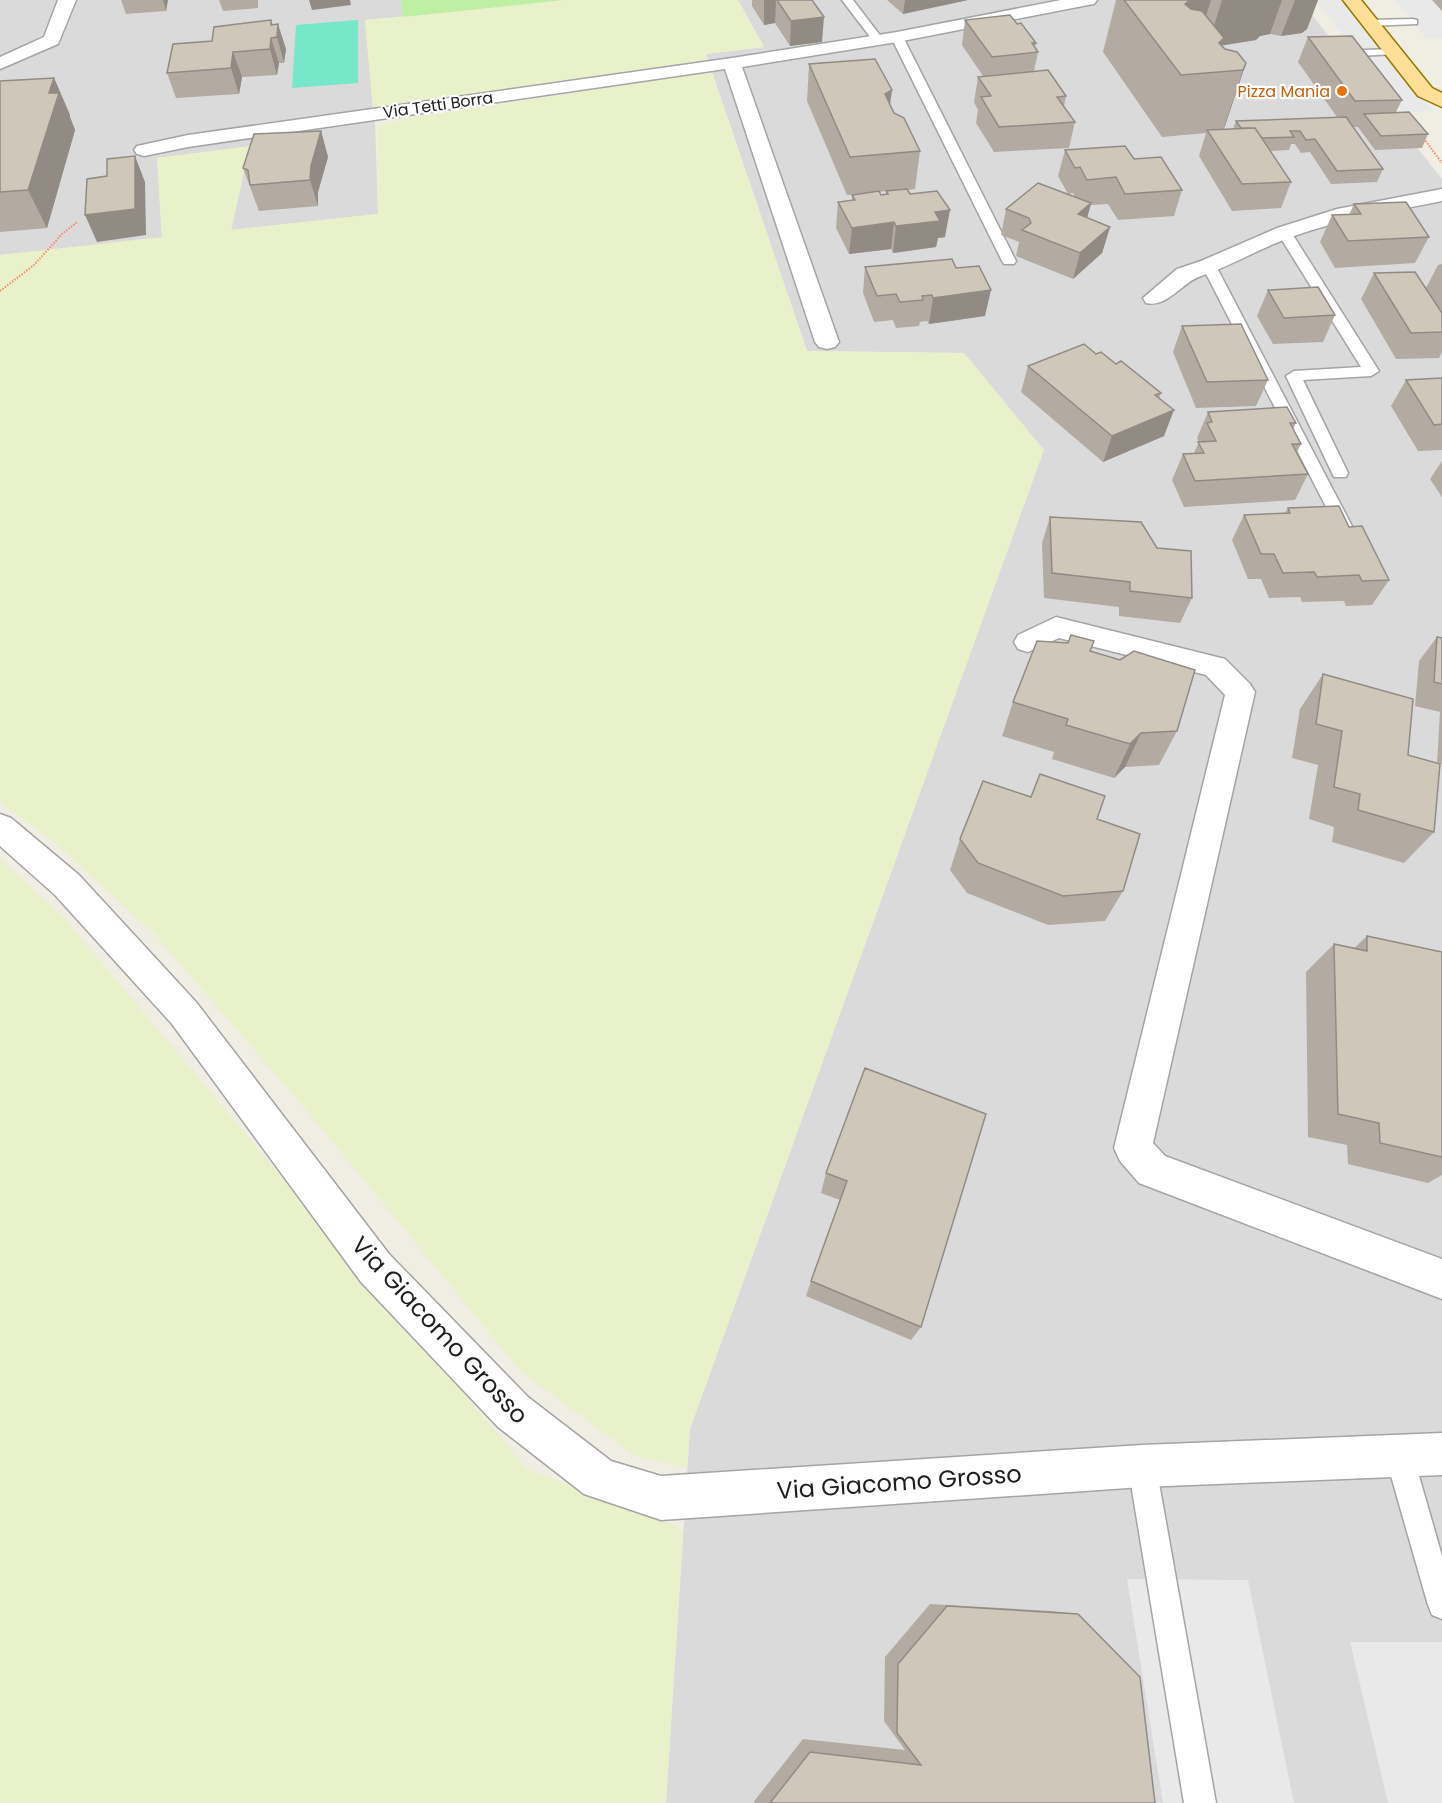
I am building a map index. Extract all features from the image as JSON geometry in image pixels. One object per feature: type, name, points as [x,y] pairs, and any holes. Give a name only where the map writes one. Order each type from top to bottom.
[{"type":"main road","points":[[1352,0],[1391,52],[1435,104]]},
{"type":"street","points":[[0,64],[52,40],[67,0]]},
{"type":"street","name":"Via Tetti Borra","points":[[144,150],[188,141],[897,37],[1088,0]]},
{"type":"street","points":[[732,63],[827,342]]},
{"type":"street","points":[[1154,298],[1185,274],[1209,266],[1284,232],[1337,215],[1442,195]]},
{"type":"street","points":[[1185,274],[1196,255],[1251,227],[1298,212],[1336,202],[1442,195]]},
{"type":"street","points":[[1028,642],[1056,627],[1215,667],[1240,692],[1133,1148],[1152,1170],[1442,1279]]},
{"type":"street","name":"Via Giacomo Grosso","points":[[0,827],[66,885],[184,1013],[375,1268],[513,1412],[599,1479],[661,1498],[1142,1466],[1442,1454]]},
{"type":"lane","points":[[847,0],[878,40]]},
{"type":"lane","points":[[1369,22],[1413,22]]},
{"type":"lane","points":[[897,37],[1009,261]]},
{"type":"lane","points":[[1340,54],[1391,52]]},
{"type":"lane","points":[[1284,232],[1371,371],[1294,376],[1340,473]]},
{"type":"lane","points":[[1209,266],[1346,530]]},
{"type":"lane","points":[[1399,1455],[1442,1605]]},
{"type":"lane","points":[[1142,1466],[1200,1803]]},
{"type":"path","points":[[0,291],[34,266],[62,234],[77,222]]},
{"type":"shaded area","points":[[0,0],[401,0],[403,17],[365,20],[375,122],[378,214],[231,230],[249,147],[157,158],[162,238],[0,255]]},
{"type":"shaded area","points":[[738,0],[1300,0],[1442,179],[1442,1803],[666,1803],[690,1429],[1043,450],[964,353],[807,351],[706,54],[764,47]]},
{"type":"shaded area","points":[[1345,0],[1433,111],[1403,112],[1316,1]]},
{"type":"shaded area","points":[[1395,0],[1432,0],[1442,11],[1442,39],[1427,39]]},
{"type":"shaded area","points":[[1127,1579],[1248,1580],[1294,1803],[1163,1803]]},
{"type":"shaded area","points":[[1350,1642],[1442,1642],[1442,1803],[1388,1803]]},
{"type":"green space","points":[[401,0],[564,0],[403,17]]},
{"type":"green space","points":[[564,0],[738,0],[764,47],[706,54],[710,64],[373,112],[365,20]]},
{"type":"green space","points":[[358,20],[358,83],[292,88],[296,25]]},
{"type":"green space","points":[[712,73],[807,351],[964,353],[1044,450],[690,1429],[687,1467],[635,1456],[521,1371],[315,1120],[154,933],[51,839],[0,802],[0,255],[162,237],[157,158],[250,146],[231,230],[378,214],[377,127],[404,119]]},
{"type":"green space","points":[[0,859],[65,919],[527,1469],[683,1530],[666,1803],[0,1803]]},
{"type":"building","points":[[777,0],[812,0],[824,17],[791,21]]},
{"type":"building","points":[[1124,0],[1190,0],[1185,4],[1191,9],[1202,11],[1224,38],[1219,43],[1225,49],[1237,52],[1246,63],[1243,70],[1181,75]]},
{"type":"building","points":[[1010,15],[1017,24],[1021,23],[1036,43],[1032,43],[1038,52],[992,57],[965,20]]},
{"type":"building","points":[[271,20],[271,25],[278,24],[277,37],[271,38],[270,49],[233,52],[231,68],[167,73],[173,44],[212,41],[214,27]]},
{"type":"building","points":[[1352,36],[1402,100],[1355,101],[1308,37]]},
{"type":"building","points":[[875,59],[892,90],[885,94],[894,113],[904,118],[920,151],[850,157],[809,64]]},
{"type":"building","points":[[1048,70],[1066,96],[1057,97],[1075,122],[999,127],[981,97],[991,96],[978,77]]},
{"type":"building","points":[[54,78],[49,93],[59,93],[28,190],[0,192],[0,81]]},
{"type":"building","points":[[1409,112],[1428,134],[1381,136],[1364,114]]},
{"type":"building","points":[[1346,117],[1383,169],[1337,171],[1315,139],[1306,140],[1300,131],[1290,131],[1294,137],[1262,138],[1255,128],[1241,128],[1236,121]]},
{"type":"building","points":[[1255,128],[1291,182],[1242,184],[1207,130]]},
{"type":"building","points":[[321,131],[311,166],[310,180],[250,185],[248,170],[243,168],[254,134]]},
{"type":"building","points":[[1125,146],[1134,159],[1161,157],[1182,190],[1125,194],[1116,177],[1087,180],[1080,167],[1075,168],[1065,150]]},
{"type":"building","points":[[135,156],[135,209],[85,215],[87,179],[107,176],[107,159]]},
{"type":"building","points":[[1038,183],[1091,203],[1078,214],[1110,227],[1080,253],[1022,230],[1031,223],[1029,218],[1006,209]]},
{"type":"building","points":[[907,189],[910,194],[937,191],[950,210],[935,212],[940,221],[896,226],[894,222],[852,228],[838,202],[855,200],[852,195],[879,191],[881,195],[888,194],[886,191]]},
{"type":"building","points":[[1406,202],[1429,237],[1348,241],[1332,215],[1361,214],[1354,204]]},
{"type":"building","points":[[952,259],[956,268],[979,266],[991,290],[933,298],[932,295],[922,296],[923,300],[900,302],[896,294],[877,296],[865,267]]},
{"type":"building","points":[[1415,272],[1442,313],[1442,332],[1411,333],[1374,273]]},
{"type":"building","points":[[1318,287],[1335,315],[1284,318],[1268,290]]},
{"type":"building","points":[[1241,324],[1268,380],[1207,382],[1182,326]]},
{"type":"building","points":[[1084,344],[1096,354],[1101,352],[1116,364],[1121,361],[1161,393],[1155,395],[1174,410],[1112,436],[1028,366]]},
{"type":"building","points":[[1442,378],[1442,424],[1434,425],[1406,380]]},
{"type":"building","points":[[1287,407],[1296,423],[1290,423],[1301,444],[1292,444],[1308,474],[1195,481],[1183,454],[1204,453],[1198,442],[1216,441],[1207,423],[1212,422],[1208,412]]},
{"type":"building","points":[[1339,506],[1349,527],[1362,526],[1389,580],[1362,581],[1359,575],[1317,577],[1314,572],[1283,573],[1274,554],[1261,554],[1244,515],[1290,513],[1288,508]]},
{"type":"building","points":[[1050,517],[1141,522],[1157,548],[1191,551],[1192,598],[1130,591],[1130,582],[1052,573]]},
{"type":"building","points":[[1071,635],[1094,641],[1090,651],[1120,660],[1134,651],[1195,670],[1177,731],[1141,733],[1130,744],[1066,725],[1068,719],[1013,702],[1037,641],[1068,643]]},
{"type":"building","points":[[1437,637],[1442,638],[1442,684],[1434,682]]},
{"type":"building","points":[[1323,674],[1413,699],[1408,755],[1440,764],[1434,832],[1358,810],[1360,794],[1334,787],[1342,731],[1316,724]]},
{"type":"building","points":[[1040,774],[1105,796],[1097,819],[1140,834],[1123,891],[1063,896],[978,863],[960,839],[983,781],[1031,797]]},
{"type":"building","points":[[1367,936],[1442,952],[1442,1157],[1380,1143],[1379,1123],[1338,1114],[1334,944],[1367,951]]},
{"type":"building","points":[[865,1068],[986,1114],[921,1327],[811,1281],[847,1181],[826,1173]]},
{"type":"building","points":[[947,1606],[1078,1614],[1140,1677],[1155,1803],[770,1803],[810,1752],[921,1765],[897,1733],[898,1664]]},
{"type":"place","name":"Pizza Mania","points":[[1342,91]]}]
